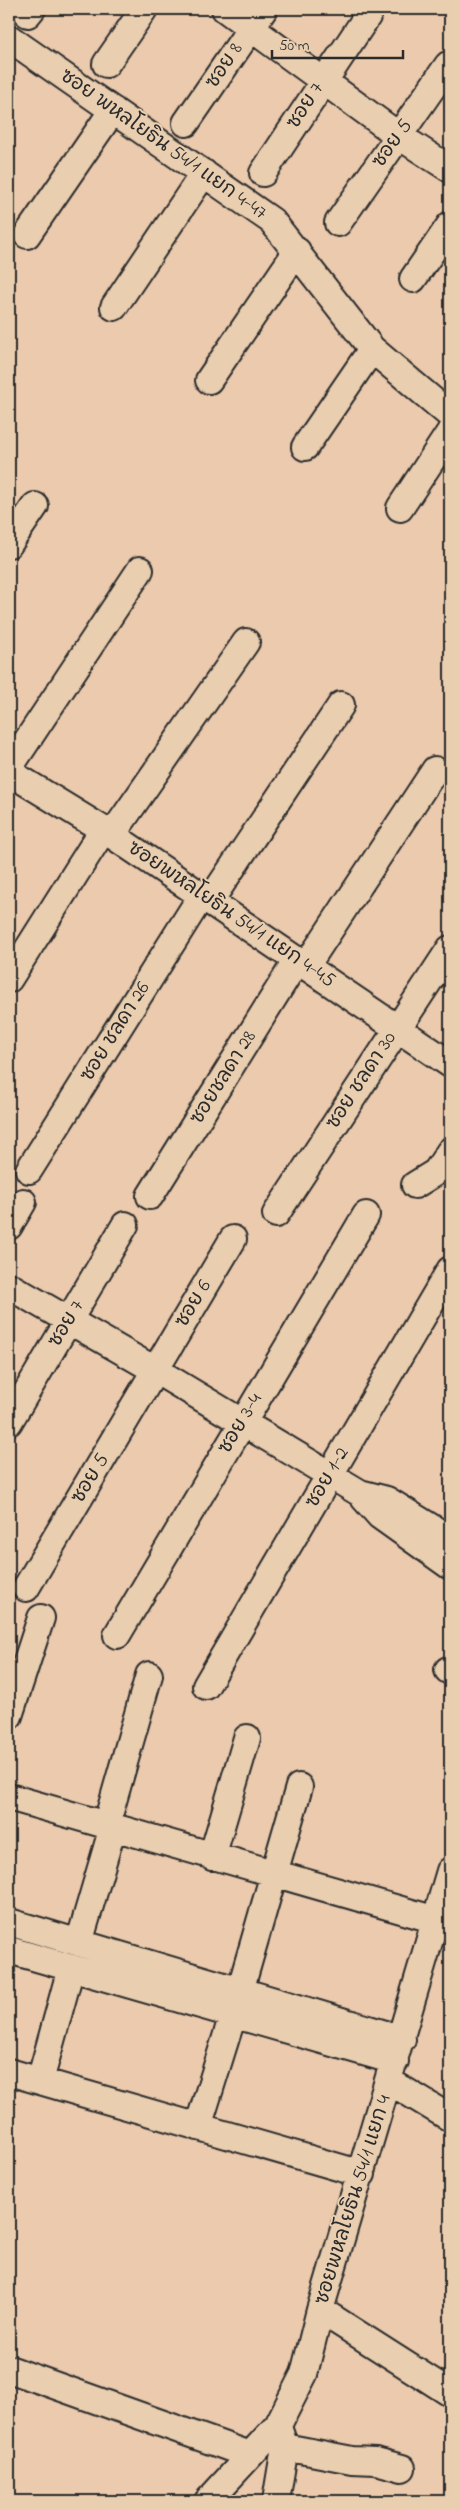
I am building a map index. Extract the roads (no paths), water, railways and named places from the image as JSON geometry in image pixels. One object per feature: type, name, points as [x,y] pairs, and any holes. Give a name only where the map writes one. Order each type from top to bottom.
[{"type":"street","points":[[106,64],[144,9]]},
{"type":"street","points":[[225,9],[258,18],[323,81],[399,136],[450,169]]},
{"type":"street","name":"ซอย 7","points":[[262,173],[368,15]]},
{"type":"street","name":"ซอย 8","points":[[186,124],[258,18]]},
{"type":"street","name":"ซอย พหลโยธิน 54/1 แยก 4-47","points":[[11,45],[112,110],[272,221],[372,349],[450,415]]},
{"type":"street","name":"ซอย 5","points":[[338,223],[448,65]]},
{"type":"street","points":[[27,235],[112,110]]},
{"type":"street","points":[[114,307],[204,173]]},
{"type":"street","points":[[413,279],[450,225]]},
{"type":"street","points":[[209,380],[297,251]]},
{"type":"street","points":[[305,447],[372,349]]},
{"type":"street","points":[[400,508],[450,432]]},
{"type":"street","points":[[9,544],[34,506]]},
{"type":"street","points":[[9,768],[140,570]]},
{"type":"street","points":[[9,979],[108,832],[246,642]]},
{"type":"street","name":"ซอย ชลดา 26","points":[[29,1170],[206,898],[340,705]]},
{"type":"street","name":"ซอยชลดา 28","points":[[150,1196],[302,963],[435,770]]},
{"type":"street","name":"ซอยพหลโยธิน 54/1 แยก 4-45","points":[[9,772],[108,832],[450,1064]]},
{"type":"street","name":"ซอย ชลดา 30","points":[[276,1214],[450,950]]},
{"type":"street","points":[[415,1185],[436,1172],[450,1152]]},
{"type":"street","points":[[9,1226],[23,1202]]},
{"type":"street","name":"ซอย 3-4","points":[[117,1635],[366,1215]]},
{"type":"street","name":"ซอย 7","points":[[9,1422],[125,1225]]},
{"type":"street","name":"ซอย 6","points":[[155,1370],[233,1239]]},
{"type":"street","name":"ซอย 1-2","points":[[206,1686],[450,1270]]},
{"type":"street","points":[[9,1286],[155,1370],[360,1493],[387,1500],[450,1539]]},
{"type":"street","name":"ซอย 5","points":[[26,1588],[155,1370]]},
{"type":"street","points":[[360,1493],[380,1516],[450,1566]]},
{"type":"street","points":[[9,1716],[41,1618]]},
{"type":"street","points":[[79,1943],[149,1675]]},
{"type":"street","points":[[212,1856],[247,1738]]},
{"type":"street","points":[[198,2127],[276,1875],[299,1787]]},
{"type":"street","points":[[9,1797],[436,1920]]},
{"type":"street","name":"ซอยพหลโยธิน 54/1 แยก 4","points":[[208,2501],[250,2455],[281,2436],[304,2374],[320,2310],[362,2174],[450,1871]]},
{"type":"street","points":[[9,1922],[79,1943],[164,1982]]},
{"type":"street","points":[[9,1950],[71,1968],[164,1982],[348,2036],[395,2061],[450,2118]]},
{"type":"street","points":[[40,2081],[71,1968]]},
{"type":"street","points":[[9,2072],[362,2174]]},
{"type":"street","points":[[320,2310],[450,2393]]},
{"type":"street","points":[[9,2369],[250,2455]]},
{"type":"street","points":[[276,2501],[281,2436],[352,2460],[376,2461],[402,2468]]}]
